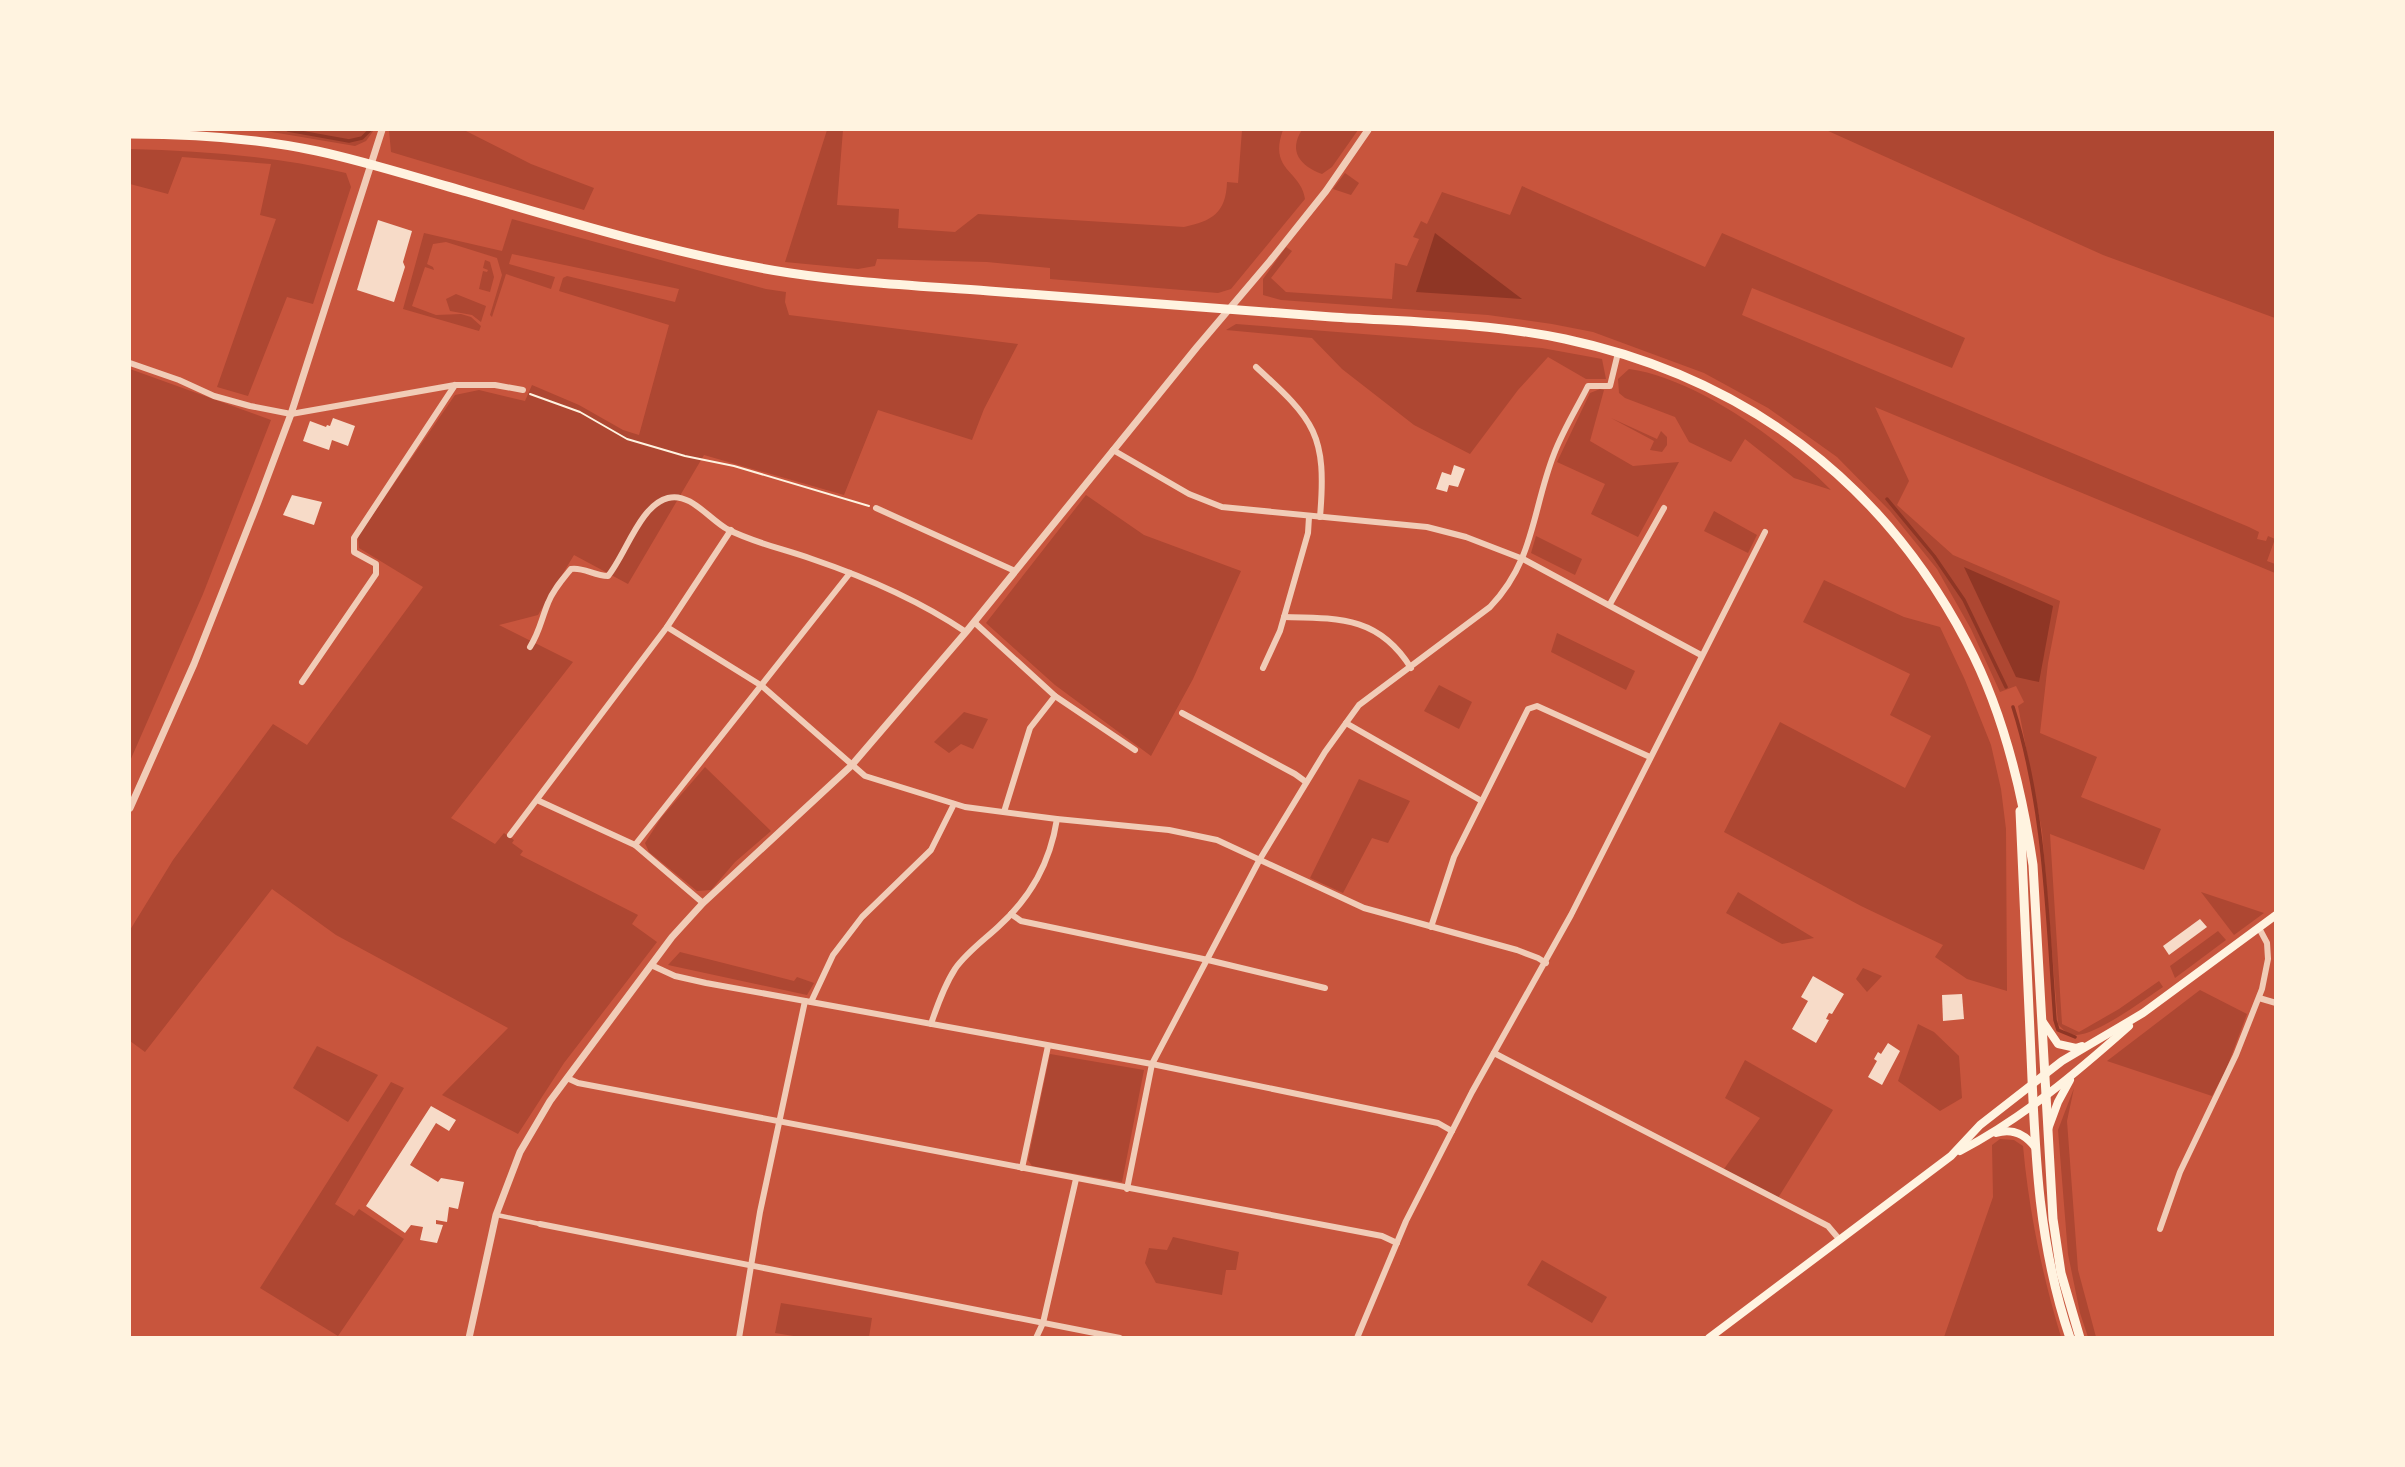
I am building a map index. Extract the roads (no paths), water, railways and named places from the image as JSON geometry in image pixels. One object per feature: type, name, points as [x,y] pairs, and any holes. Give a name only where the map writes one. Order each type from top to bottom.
[{"type":"main road","points":[[130,134],[246,140],[314,150],[598,230],[721,261],[773,270],[855,280],[1500,329],[1564,339],[1618,353],[1698,381],[1743,404],[1786,432],[1857,491],[1892,530],[1923,570],[1967,643],[1986,685],[2001,727],[2026,820],[2033,865],[2055,1237],[2061,1273],[2080,1338]]},
{"type":"main road","points":[[2019,795],[2035,1147],[2045,1245],[2053,1283],[2070,1338]]},
{"type":"main road","points":[[1709,1338],[1951,1156],[1990,1135],[2047,1096],[2143,1013],[2276,915]]},
{"type":"main road","points":[[1951,1156],[1980,1125],[2046,1074],[2091,1043],[2143,1013]]},
{"type":"main road","points":[[2043,1022],[2058,1044],[2076,1048],[2091,1043]]},
{"type":"main road","points":[[2047,1132],[2058,1102],[2073,1076]]},
{"type":"main road","points":[[1990,1135],[2003,1131],[2020,1133],[2027,1136],[2035,1147]]},
{"type":"street","points":[[130,808],[204,640],[290,414],[382,130]]},
{"type":"street","points":[[469,1338],[496,1215],[520,1152],[541,1115],[651,965],[702,903],[851,766],[966,632],[1326,191],[1368,130]]},
{"type":"street","points":[[1127,1189],[1152,1064],[1260,859],[1306,782],[1359,705],[1490,607],[1508,586],[1523,559],[1554,454],[1588,386],[1610,386],[1618,353]]},
{"type":"street","points":[[130,363],[214,396],[250,407],[290,414],[455,385],[523,390]]},
{"type":"street","points":[[1256,367],[1292,400],[1314,432],[1322,464],[1320,517]]},
{"type":"street","points":[[302,682],[376,574],[376,564],[354,552],[354,538],[455,385]]},
{"type":"street","points":[[1113,450],[1144,470],[1205,502],[1240,510],[1447,530],[1523,559],[1611,604],[1701,655]]},
{"type":"street","points":[[530,647],[541,627],[548,602],[571,569],[580,568],[595,576],[608,576],[647,510],[658,501],[671,496],[689,502],[732,530],[850,573],[896,593],[966,632]]},
{"type":"street","points":[[1611,604],[1664,508]]},
{"type":"street","points":[[876,509],[1015,571]]},
{"type":"street","points":[[1263,668],[1284,617],[1308,533],[1309,516]]},
{"type":"street","points":[[510,835],[667,627],[732,530]]},
{"type":"street","points":[[1357,1338],[1397,1243],[1452,1131],[1546,963],[1765,532]]},
{"type":"street","points":[[635,845],[850,573]]},
{"type":"street","points":[[1284,617],[1336,618],[1361,624],[1392,642],[1411,668]]},
{"type":"street","points":[[974,622],[1055,696],[1135,750]]},
{"type":"street","points":[[667,627],[762,686],[865,776],[954,804],[1057,819],[1183,832],[1231,845],[1364,908],[1517,950],[1546,963]]},
{"type":"street","points":[[1004,812],[1030,728],[1055,696]]},
{"type":"street","points":[[1431,927],[1454,857],[1480,800],[1528,709],[1537,706],[1650,757]]},
{"type":"street","points":[[1182,713],[1306,782]]},
{"type":"street","points":[[1346,723],[1480,800]]},
{"type":"street","points":[[537,800],[610,831],[635,845],[702,903]]},
{"type":"street","points":[[739,1338],[760,1212],[808,1001],[833,955],[862,917],[931,850],[954,804]]},
{"type":"street","points":[[931,1024],[939,1000],[956,969],[1023,901],[1045,866],[1057,819]]},
{"type":"street","points":[[1011,914],[1021,921],[1208,960],[1325,988]]},
{"type":"street","points":[[2160,1229],[2180,1172],[2236,1055],[2259,998],[2268,959],[2267,943],[2259,928]]},
{"type":"street","points":[[651,965],[675,976],[1152,1064],[1438,1123],[1452,1131]]},
{"type":"street","points":[[2259,998],[2276,1003]]},
{"type":"street","points":[[1022,1168],[1048,1046]]},
{"type":"street","points":[[1494,1053],[1828,1226],[1839,1239]]},
{"type":"street","points":[[567,1078],[578,1083],[1382,1236],[1397,1243]]},
{"type":"street","points":[[1037,1338],[1043,1323],[1076,1179]]},
{"type":"street","points":[[496,1215],[1121,1338]]},
{"type":"waterway","points":[[288,130],[349,141],[362,138],[370,130]]},
{"type":"waterway","points":[[1887,499],[1934,556],[1964,600],[2006,687]]},
{"type":"waterway","points":[[2013,707],[2024,745],[2038,822],[2047,901],[2055,1020],[2058,1030],[2075,1037]]}]
